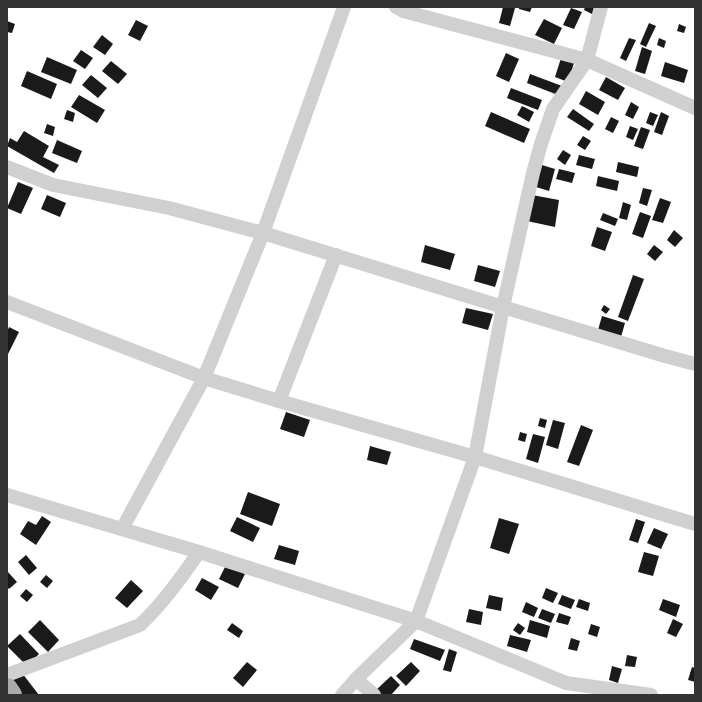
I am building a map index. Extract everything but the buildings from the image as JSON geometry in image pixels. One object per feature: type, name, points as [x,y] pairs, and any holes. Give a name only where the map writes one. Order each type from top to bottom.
[{"type":"main road","points":[[7,689],[11,695]]},
{"type":"street","points":[[122,529],[204,378],[263,232],[344,7]]},
{"type":"street","points":[[396,7],[403,11],[587,60],[695,108]]},
{"type":"street","points":[[342,695],[356,679],[416,621],[475,457],[503,307],[533,173],[541,144],[554,109],[587,60],[601,7]]},
{"type":"street","points":[[7,167],[53,185],[169,208],[263,232],[503,307],[657,354],[695,364]]},
{"type":"street","points":[[279,401],[336,255]]},
{"type":"street","points":[[7,302],[204,378],[475,457],[695,524]]},
{"type":"street","points":[[7,495],[199,552],[416,621],[568,689],[651,695]]},
{"type":"street","points":[[7,675],[140,625],[155,611],[168,595],[199,552]]},
{"type":"street","points":[[356,679],[374,695]]}]
